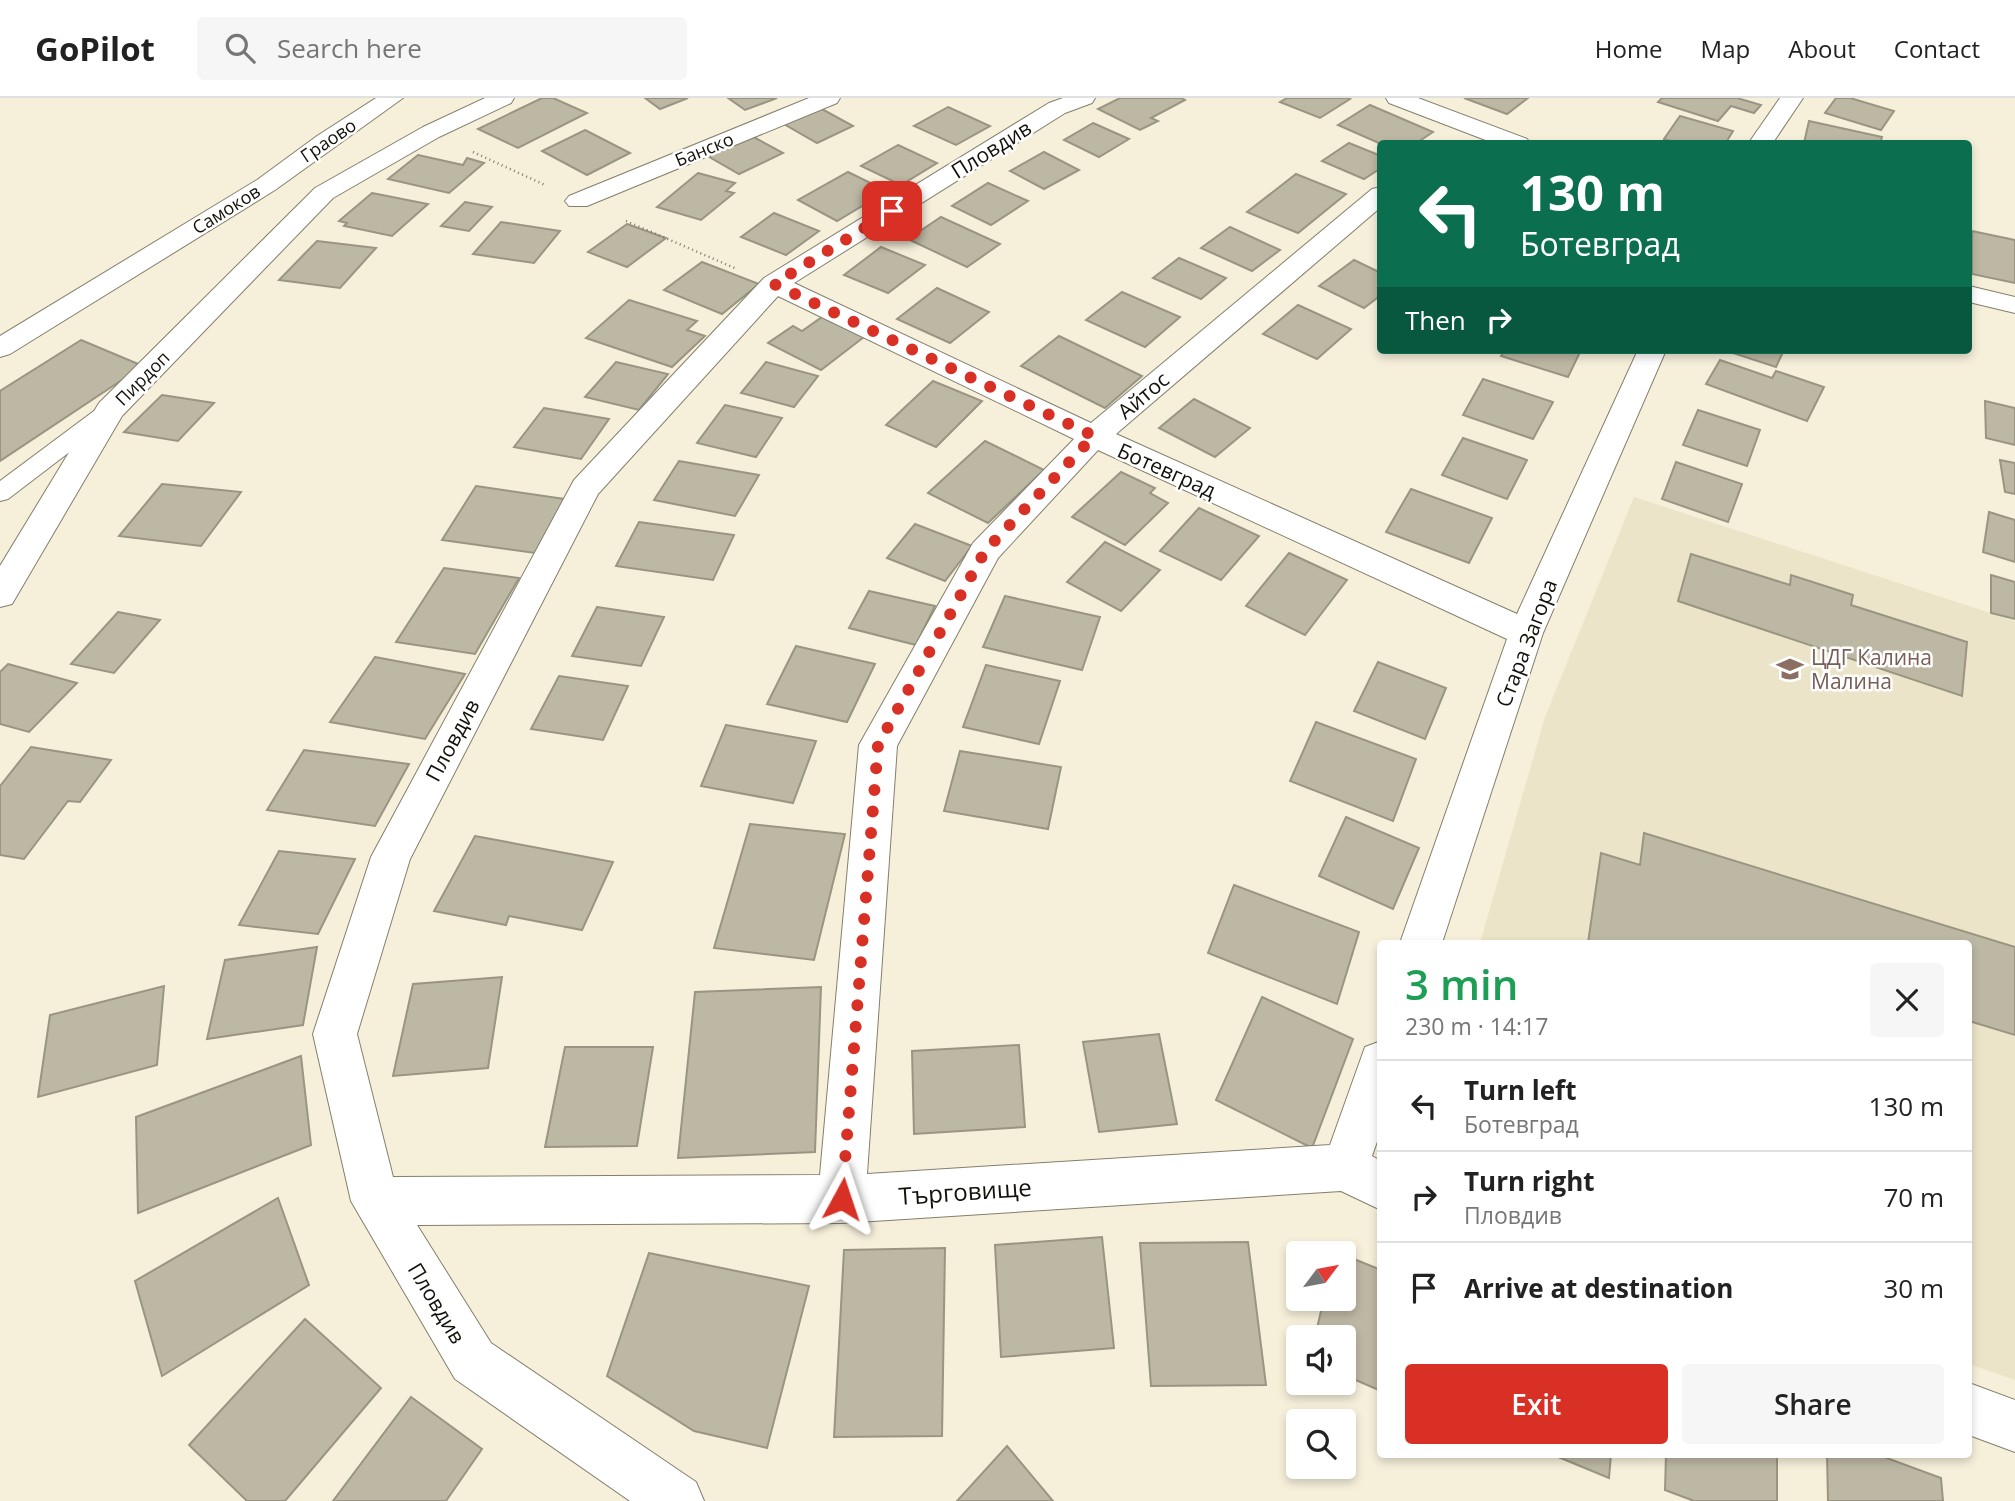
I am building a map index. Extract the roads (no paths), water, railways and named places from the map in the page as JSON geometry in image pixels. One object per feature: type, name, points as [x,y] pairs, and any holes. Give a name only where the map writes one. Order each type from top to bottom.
[{"type":"street","name":"Граово","points":[[266,185],[325,141],[392,98]]},
{"type":"street","points":[[324,193],[431,132],[503,98]]},
{"type":"street","name":"Банско","points":[[578,201],[829,98]]},
{"type":"street","points":[[1397,98],[1508,140]]},
{"type":"street","points":[[1763,140],[1791,98]]},
{"type":"street","name":"Пловдив","points":[[677,1501],[473,1362],[375,1201],[335,1034],[391,857],[585,488],[774,284],[1061,101]]},
{"type":"street","points":[[1445,140],[1464,124]]},
{"type":"street","name":"Самоков","points":[[0,348],[266,185],[324,193]]},
{"type":"street","name":"Пирдоп","points":[[0,594],[110,410],[324,193]]},
{"type":"street","name":"Айтос","points":[[842,1199],[878,745],[985,551],[1094,436],[1377,197]]},
{"type":"street","name":"Ботевград","points":[[774,284],[1094,436],[1526,633]]},
{"type":"street","points":[[1972,294],[2015,306]]},
{"type":"street","name":"Стара Загора","points":[[1422,940],[1526,633],[1650,354]]},
{"type":"street","points":[[1363,1177],[1377,1088]]},
{"type":"street","name":"Търговище","points":[[375,1201],[842,1199],[1363,1177]]},
{"type":"street","points":[[1972,1410],[2015,1426]]},
{"type":"lane","points":[[0,493],[110,410]]},
{"type":"place","name":"ЦДГ Калина Малина","points":[[1790,669]]}]
